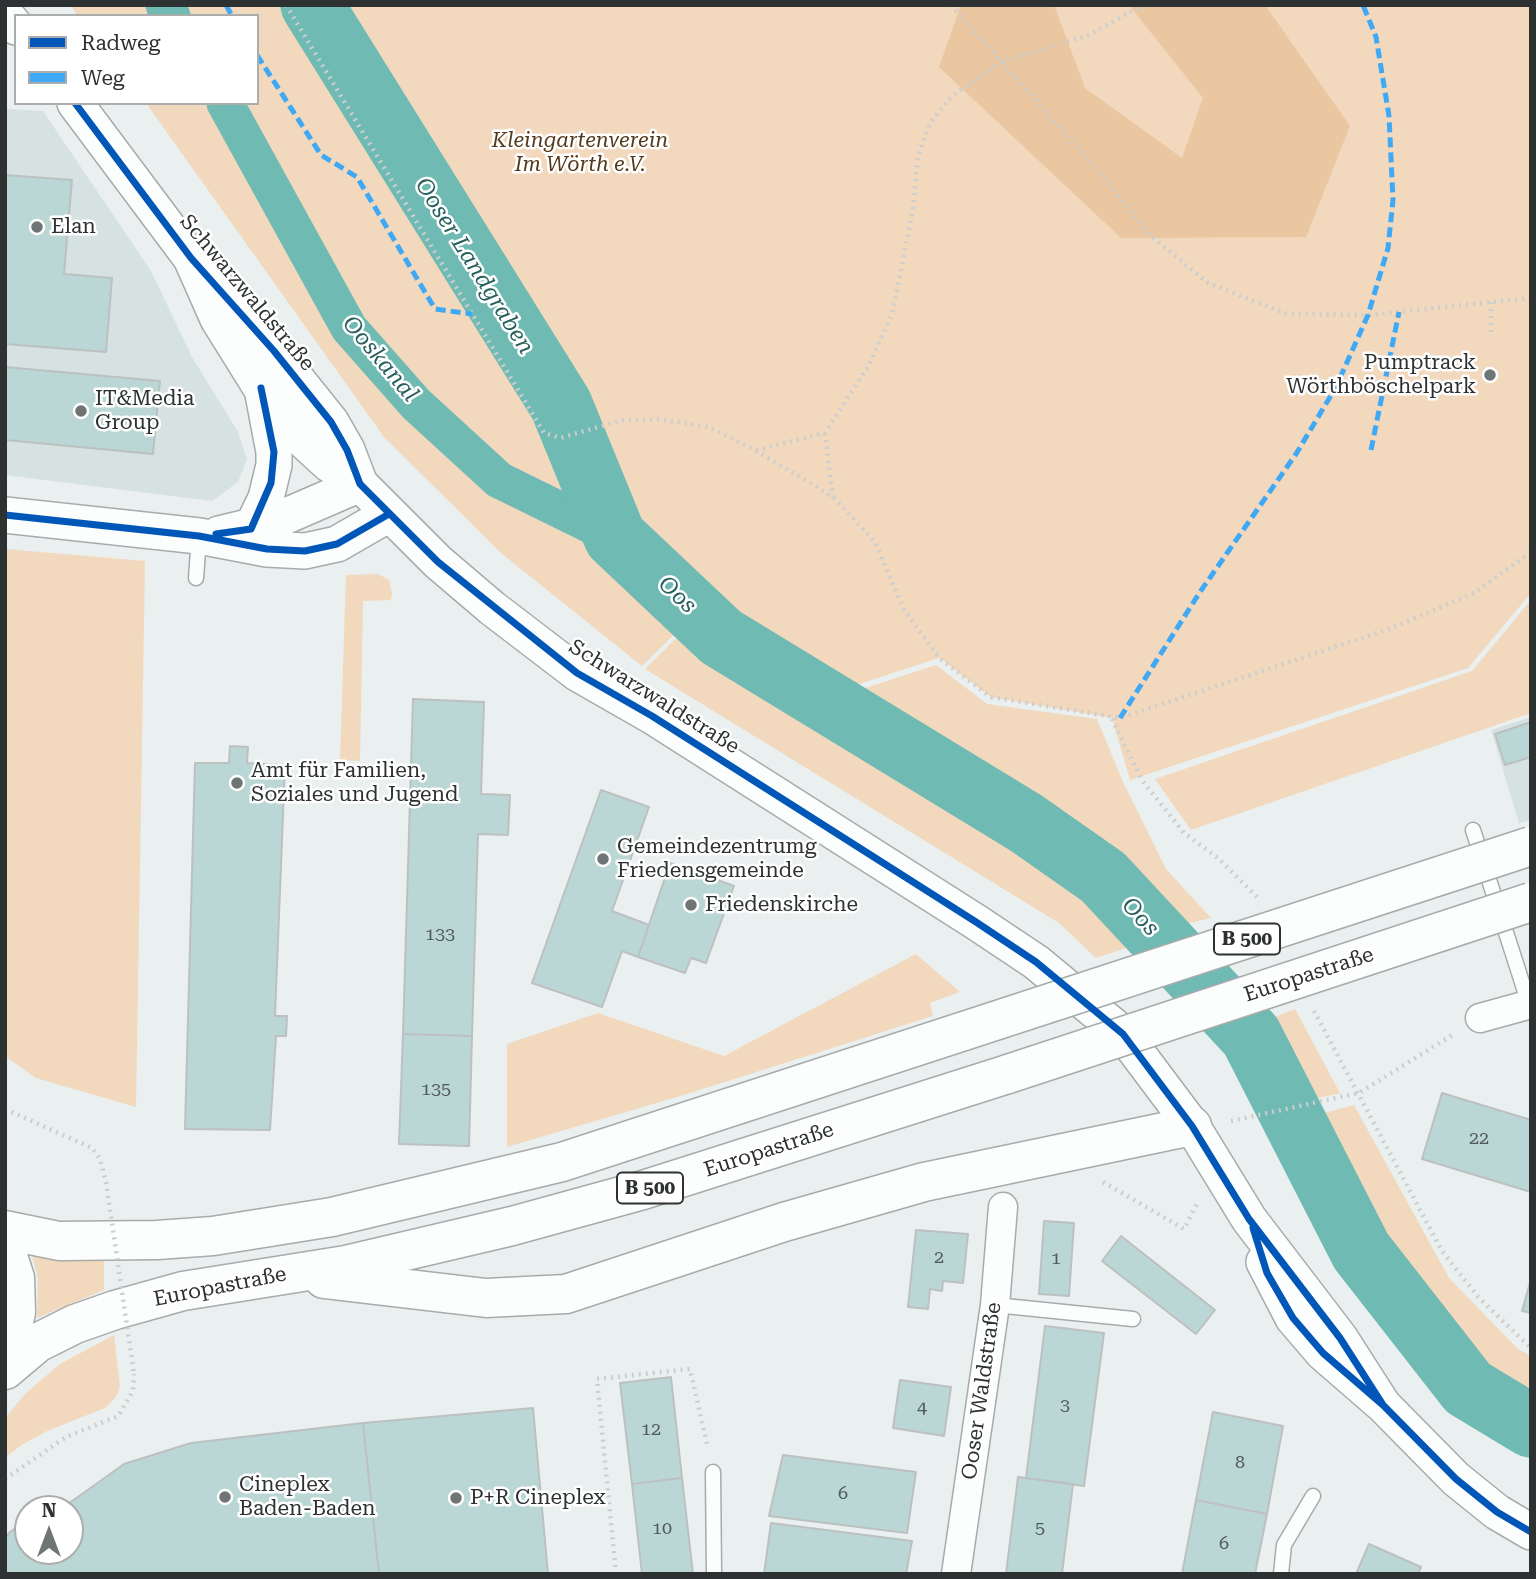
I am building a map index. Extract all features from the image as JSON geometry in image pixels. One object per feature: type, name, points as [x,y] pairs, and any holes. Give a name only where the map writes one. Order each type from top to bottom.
[{"type":"main road","name":"B 500","points":[[5,1230],[59,1241],[157,1240],[213,1236],[332,1217],[562,1162],[1531,846]]},
{"type":"main road","name":"Europastraße","points":[[5,1367],[37,1343],[75,1324],[115,1310],[183,1291],[427,1248],[586,1206],[1008,1074],[1531,902]]},
{"type":"main road","points":[[284,1274],[486,1298],[566,1294],[784,1222],[924,1182],[1192,1126]]},
{"type":"main road","name":"B 500","points":[[5,1247],[15,1278],[16,1312],[5,1367]]},
{"type":"street","name":"Schwarzwaldstraße","points":[[76,105],[191,258],[274,351],[331,422],[347,450],[360,484]]},
{"type":"street","name":"Schwarzwaldstraße","points":[[191,258],[218,319],[261,388],[306,443],[329,464],[360,484],[483,600],[577,673],[664,724],[1035,962],[1123,1034],[1192,1126],[1250,1219],[1340,1338],[1383,1405],[1457,1479],[1497,1512],[1531,1532]]},
{"type":"street","points":[[251,528],[266,498],[274,466],[274,452],[261,388]]},
{"type":"street","points":[[199,536],[251,528],[360,484]]},
{"type":"street","points":[[5,515],[199,536],[267,550],[305,551],[337,544],[389,513]]},
{"type":"street","points":[[1480,1018],[1530,1004]]},
{"type":"street","name":"Ooser Waldstraße","points":[[956,1574],[995,1305],[1003,1207]]},
{"type":"lane","points":[[195,578],[199,536]]},
{"type":"lane","points":[[1473,830],[1530,1004]]},
{"type":"lane","points":[[995,1305],[1133,1319]]},
{"type":"lane","points":[[713,1472],[714,1574]]},
{"type":"lane","points":[[1281,1574],[1284,1545],[1312,1496]]},
{"type":"path","points":[[286,5],[544,433],[560,438],[623,420],[659,419],[709,427],[755,450],[833,497],[875,542],[904,608],[939,658],[992,697],[1112,719],[1389,629],[1474,593],[1531,552]]},
{"type":"path","points":[[951,5],[1093,165],[1152,237],[1208,283],[1287,314],[1368,315],[1531,298]]},
{"type":"path","points":[[833,497],[825,433],[869,365],[892,314],[913,210],[918,156],[930,123],[951,97],[1001,62],[1089,35],[1143,5]]},
{"type":"path","points":[[1490,302],[1491,333]]},
{"type":"path","points":[[755,450],[825,433]]},
{"type":"path","points":[[1112,719],[1142,780],[1184,833],[1218,858],[1255,893]]},
{"type":"path","points":[[1315,1012],[1442,1251],[1479,1298],[1531,1348]]},
{"type":"path","points":[[1254,1118],[1359,1093],[1480,1018]]},
{"type":"path","points":[[5,1109],[92,1148],[100,1159],[106,1182],[134,1374],[133,1391],[118,1416],[66,1437],[5,1479]]},
{"type":"path","points":[[1095,1178],[1184,1229],[1198,1201],[1229,1182]]},
{"type":"path","points":[[616,1574],[597,1379],[690,1369],[713,1472]]},
{"type":"shaded area","points":[[961,5],[1054,5],[1085,88],[1182,158],[1203,98],[1129,5],[1265,5],[1350,126],[1306,237],[1121,238],[939,67]]},
{"type":"shaded area","points":[[5,109],[43,111],[151,271],[192,357],[238,432],[247,459],[238,482],[212,501],[5,475]]},
{"type":"shaded area","points":[[1531,717],[1531,820],[1519,823],[1491,730]]},
{"type":"green space","name":"Kleingartenverein Im Wörth e.V.","points":[[70,5],[1531,5],[1531,593],[1468,668],[1130,780],[1112,718],[991,697],[939,658],[844,689],[769,650],[619,516],[572,427],[548,438],[597,542],[678,631],[642,666],[501,553],[384,437],[147,105],[259,105],[259,14],[77,14]]},
{"type":"green space","points":[[5,549],[145,561],[136,1107],[36,1078],[5,1056]]},
{"type":"green space","points":[[378,574],[389,580],[392,593],[391,600],[363,601],[360,761],[340,760],[346,575]]},
{"type":"green space","points":[[1531,600],[1531,713],[1191,830],[1155,779],[1472,671]]},
{"type":"green space","points":[[684,631],[1093,882],[1150,940],[1096,958],[1059,923],[645,669]]},
{"type":"green space","points":[[936,665],[987,704],[1097,719],[1123,782],[1166,869],[1211,918],[1176,926],[983,761],[853,692]]},
{"type":"green space","points":[[916,954],[960,992],[930,1003],[933,1016],[687,1094],[507,1147],[507,1044],[598,1013],[724,1056]]},
{"type":"green space","points":[[1295,1009],[1341,1093],[1309,1100],[1267,1020]]},
{"type":"green space","points":[[1354,1105],[1449,1278],[1518,1349],[1531,1356],[1531,1400],[1470,1358],[1422,1309],[1321,1114]]},
{"type":"green space","points":[[32,1255],[104,1261],[104,1290],[37,1318],[38,1278]]},
{"type":"green space","points":[[114,1335],[120,1386],[116,1397],[105,1408],[47,1431],[5,1458],[5,1418],[25,1394],[60,1364]]},
{"type":"building","name":"Elan","points":[[5,175],[72,180],[64,274],[112,278],[106,352],[5,344]]},
{"type":"building","name":"IT&Media Group","points":[[5,367],[160,381],[153,454],[5,440]]},
{"type":"building","points":[[413,699],[484,702],[481,794],[510,795],[508,835],[478,834],[472,1036],[403,1034]]},
{"type":"building","points":[[1531,722],[1531,757],[1505,765],[1495,734]]},
{"type":"building","points":[[230,746],[248,747],[247,763],[285,765],[275,1016],[287,1016],[286,1036],[276,1036],[270,1130],[185,1129],[195,763],[229,763]]},
{"type":"building","name":"Gemeindezentrumg Friedensgemeinde","points":[[601,790],[649,807],[612,911],[649,925],[638,957],[622,951],[602,1007],[532,983]]},
{"type":"building","name":"Friedenskirche","points":[[670,863],[734,886],[706,963],[691,958],[685,973],[638,957]]},
{"type":"building","points":[[403,1034],[472,1036],[469,1146],[399,1144]]},
{"type":"building","points":[[1442,1093],[1531,1120],[1531,1192],[1422,1159]]},
{"type":"building","points":[[1044,1221],[1074,1223],[1069,1296],[1039,1294]]},
{"type":"building","points":[[916,1230],[968,1234],[963,1283],[943,1281],[942,1291],[930,1289],[928,1309],[908,1307]]},
{"type":"building","points":[[1121,1236],[1215,1310],[1196,1334],[1102,1261]]},
{"type":"building","points":[[1531,1279],[1531,1313],[1522,1311]]},
{"type":"building","points":[[1045,1326],[1104,1333],[1084,1486],[1026,1478]]},
{"type":"building","points":[[671,1377],[682,1478],[632,1484],[620,1383]]},
{"type":"building","points":[[900,1380],[951,1387],[944,1436],[893,1428]]},
{"type":"building","name":"P+R Cineplex","points":[[533,1408],[548,1574],[379,1574],[363,1423]]},
{"type":"building","points":[[1213,1412],[1283,1426],[1267,1514],[1196,1500]]},
{"type":"building","name":"Cineplex Baden-Baden","points":[[363,1423],[379,1574],[5,1574],[5,1538],[14,1529],[14,1565],[84,1565],[84,1495],[81,1495],[124,1464],[191,1443]]},
{"type":"building","points":[[783,1455],[916,1472],[907,1533],[769,1516]]},
{"type":"building","points":[[1018,1477],[1073,1484],[1062,1574],[1006,1574]]},
{"type":"building","points":[[682,1478],[693,1574],[642,1574],[632,1484]]},
{"type":"building","points":[[1196,1500],[1267,1514],[1255,1574],[1182,1574]]},
{"type":"building","points":[[771,1523],[912,1541],[906,1574],[764,1574]]},
{"type":"building","points":[[1369,1544],[1421,1567],[1418,1574],[1356,1574]]},
{"type":"waterway","name":"Ooskanal","points":[[164,5],[171,14]]},
{"type":"waterway","name":"Oos","points":[[312,5],[561,405],[615,537],[721,637],[1026,823],[1103,877],[1251,1036],[1361,1251],[1468,1388],[1531,1426]]},
{"type":"waterway","name":"Ooskanal","points":[[226,105],[349,328],[416,404],[499,480],[615,537]]},
{"type":"marked path","points":[[226,5],[231,14]]},
{"type":"marked path","points":[[1120,718],[1200,592],[1296,454],[1336,387],[1368,315],[1388,248],[1393,200],[1389,116],[1376,37],[1363,5]]},
{"type":"marked path","points":[[259,58],[321,155],[357,177],[435,309],[472,314]]},
{"type":"marked path","points":[[1371,450],[1399,312]]},
{"type":"cycle path","points":[[76,105],[191,258],[274,351],[331,422],[347,450],[360,484],[438,562],[577,673],[652,716],[976,922],[1036,962],[1123,1034],[1192,1126],[1249,1219],[1340,1338],[1383,1405]]},
{"type":"cycle path","points":[[216,534],[251,529],[271,483],[274,452],[261,388]]},
{"type":"cycle path","points":[[5,515],[199,536],[267,549],[305,551],[337,544],[389,514]]},
{"type":"cycle path","points":[[1253,1228],[1267,1273],[1293,1318],[1323,1353],[1383,1405],[1456,1479],[1497,1512],[1531,1532]]},
{"type":"place","name":"Elan","points":[[37,227]]},
{"type":"place","name":"Pumptrack Wörthböschelpark","points":[[1490,375]]},
{"type":"place","name":"IT&Media Group","points":[[81,411]]},
{"type":"place","name":"Amt für Familien, Soziales und Jugend","points":[[237,783]]},
{"type":"place","name":"Gemeindezentrumg Friedensgemeinde","points":[[603,859]]},
{"type":"place","name":"Friedenskirche","points":[[691,905]]},
{"type":"place","name":"Cineplex Baden-Baden","points":[[225,1497]]},
{"type":"place","name":"P+R Cineplex","points":[[456,1498]]},
{"type":"water label","name":"Ooser Landgraben","points":[[474,266]]}]
